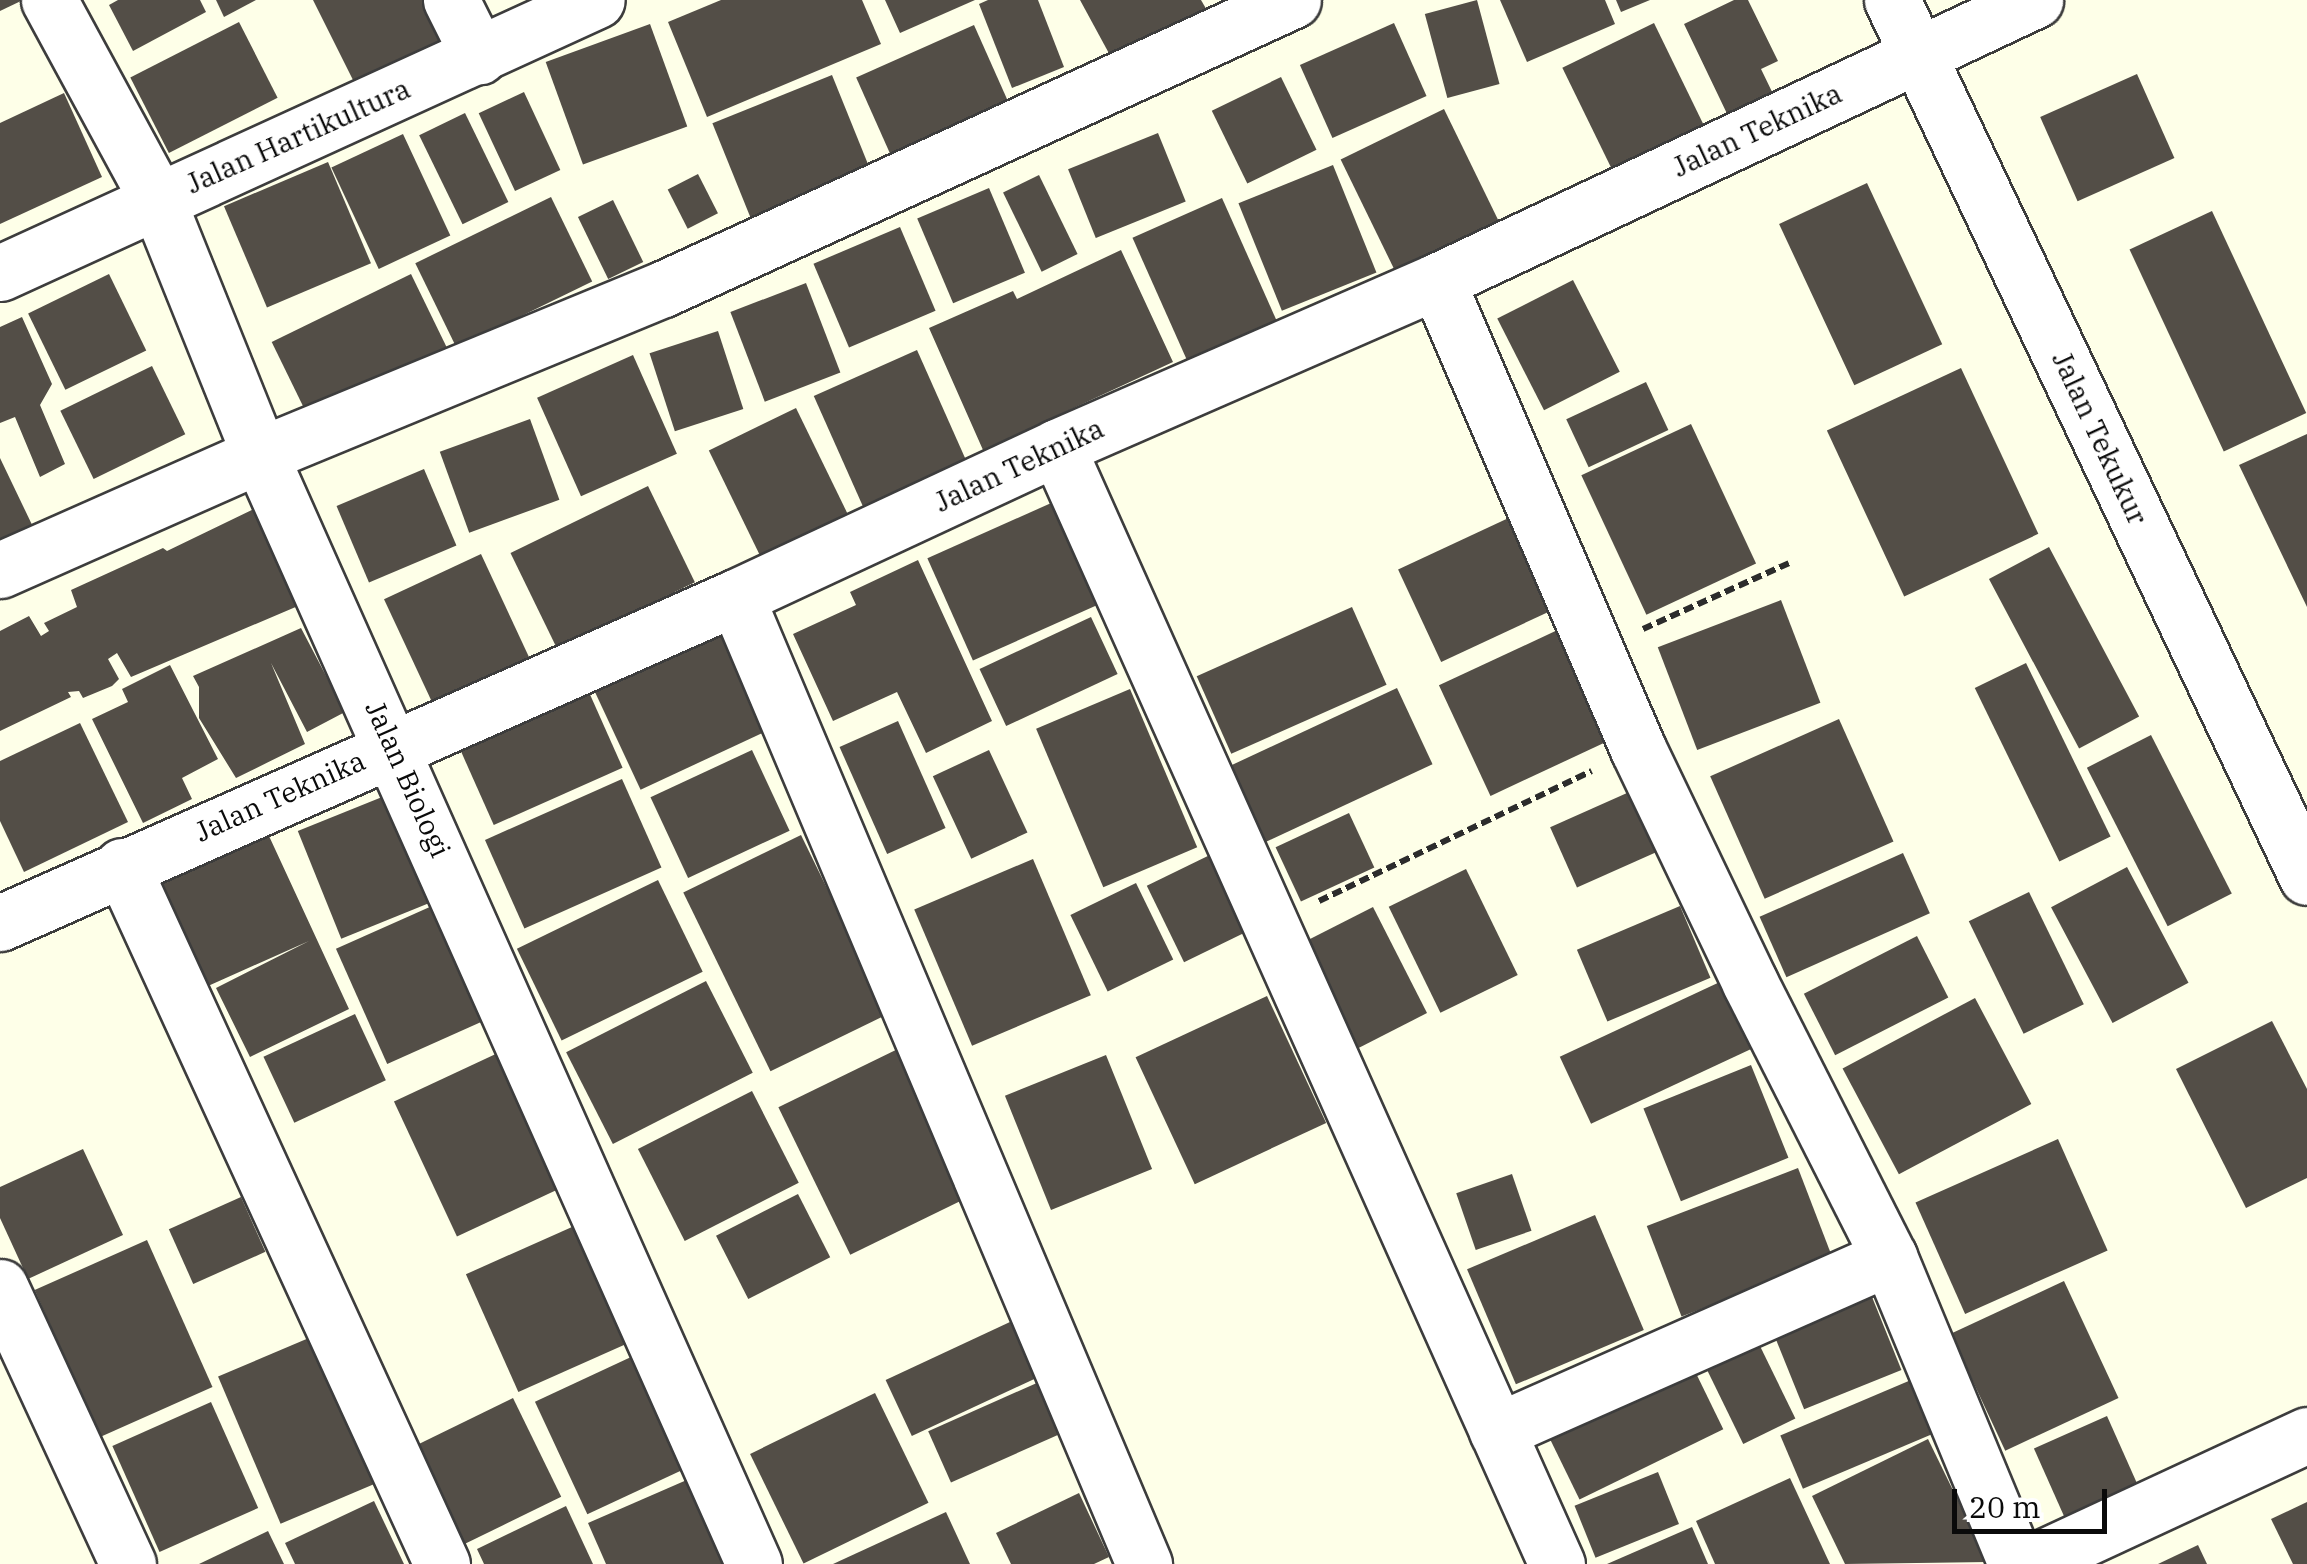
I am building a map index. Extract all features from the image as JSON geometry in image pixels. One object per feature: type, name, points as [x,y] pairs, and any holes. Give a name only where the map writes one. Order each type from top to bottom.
[{"type":"street","name":"Jalan Biologi","points":[[49,0],[157,200],[260,455],[394,746],[754,1564]]},
{"type":"street","points":[[451,0],[478,56]]},
{"type":"street","name":"Jalan Hartikultura","points":[[0,274],[597,0]]},
{"type":"street","points":[[0,570],[260,455],[663,290],[1293,0]]},
{"type":"street","name":"Jalan Tekukur","points":[[1892,0],[2307,876]]},
{"type":"street","name":"Jalan Teknika","points":[[0,923],[736,597],[1057,447],[1437,281],[2035,0]]},
{"type":"street","points":[[1437,281],[1638,749],[1750,983],[1889,1257],[2016,1564]]},
{"type":"street","points":[[1057,447],[1557,1564]]},
{"type":"street","points":[[736,597],[1144,1564]]},
{"type":"street","points":[[122,866],[442,1564]]},
{"type":"street","points":[[1497,1431],[1889,1257]]},
{"type":"street","points":[[0,1287],[128,1564]]},
{"type":"street","points":[[2028,1564],[2307,1435]]},
{"type":"path","points":[[1596,650],[1790,563]]},
{"type":"path","points":[[1270,925],[1638,749]]},
{"type":"building","points":[[0,0],[23,0],[0,11]]},
{"type":"building","points":[[118,0],[200,0],[206,12],[133,51],[109,5]]},
{"type":"building","points":[[216,0],[256,0],[224,17]]},
{"type":"building","points":[[313,0],[429,0],[450,43],[358,90]]},
{"type":"building","points":[[721,0],[862,0],[881,44],[707,117],[668,22]]},
{"type":"building","points":[[885,0],[975,0],[900,33]]},
{"type":"building","points":[[988,0],[1038,0],[1064,67],[1012,88],[979,4]]},
{"type":"building","points":[[1080,0],[1201,0],[1212,19],[1118,70]]},
{"type":"building","points":[[1477,0],[1500,84],[1447,98],[1425,14]]},
{"type":"building","points":[[1500,0],[1605,0],[1615,24],[1527,62]]},
{"type":"building","points":[[1616,0],[1650,0],[1621,12]]},
{"type":"building","points":[[1734,0],[1748,0],[1778,61],[1761,69],[1776,100],[1731,122],[1684,24]]},
{"type":"building","points":[[239,22],[278,98],[169,153],[130,77]]},
{"type":"building","points":[[1394,23],[1427,96],[1332,138],[1300,65]]},
{"type":"building","points":[[1654,23],[1710,137],[1618,182],[1562,68]]},
{"type":"building","points":[[650,24],[687,126],[583,164],[546,62]]},
{"type":"building","points":[[974,25],[1014,115],[896,167],[856,77]]},
{"type":"building","points":[[2137,74],[2174,158],[2078,201],[2040,117]]},
{"type":"building","points":[[832,75],[875,181],[755,229],[712,123]]},
{"type":"building","points":[[1281,77],[1317,150],[1247,184],[1212,111]]},
{"type":"building","points":[[524,92],[560,170],[515,191],[479,113]]},
{"type":"building","points":[[64,93],[102,177],[0,224],[0,123]]},
{"type":"building","points":[[1444,109],[1500,224],[1397,274],[1341,159]]},
{"type":"building","points":[[465,113],[508,202],[463,224],[419,135]]},
{"type":"building","points":[[1158,133],[1186,202],[1096,238],[1068,169]]},
{"type":"building","points":[[403,134],[450,236],[379,269],[331,167]]},
{"type":"building","points":[[328,162],[371,263],[267,307],[224,206]]},
{"type":"building","points":[[1333,165],[1376,273],[1282,311],[1238,203]]},
{"type":"building","points":[[698,174],[718,213],[688,229],[668,189]]},
{"type":"building","points":[[1039,175],[1078,254],[1042,272],[1003,193]]},
{"type":"building","points":[[1867,183],[1942,344],[1854,385],[1779,224]]},
{"type":"building","points":[[989,188],[1025,273],[953,303],[917,218]]},
{"type":"building","points":[[551,197],[592,281],[456,348],[415,263]]},
{"type":"building","points":[[1222,198],[1277,322],[1188,362],[1132,238]]},
{"type":"building","points":[[613,200],[643,262],[608,279],[578,217]]},
{"type":"building","points":[[2212,211],[2306,413],[2224,452],[2130,249]]},
{"type":"building","points":[[900,227],[936,311],[849,347],[813,264]]},
{"type":"building","points":[[1121,250],[1173,362],[983,450],[929,328],[1013,291],[1017,299]]},
{"type":"building","points":[[109,274],[146,350],[65,390],[28,313]]},
{"type":"building","points":[[411,274],[448,350],[309,418],[272,342]]},
{"type":"building","points":[[1573,280],[1620,372],[1544,410],[1497,319]]},
{"type":"building","points":[[806,283],[840,373],[765,402],[730,312]]},
{"type":"building","points":[[22,317],[52,384],[40,405],[65,464],[40,477],[15,417],[0,423],[0,327]]},
{"type":"building","points":[[718,331],[743,409],[675,431],[650,353]]},
{"type":"building","points":[[917,350],[968,464],[865,510],[814,396]]},
{"type":"building","points":[[633,355],[677,454],[581,496],[537,398]]},
{"type":"building","points":[[152,366],[185,434],[94,479],[60,411]]},
{"type":"building","points":[[1961,368],[2038,534],[1904,596],[1827,431]]},
{"type":"building","points":[[1646,382],[1668,430],[1589,467],[1566,419]]},
{"type":"building","points":[[796,408],[847,513],[760,556],[709,451]]},
{"type":"building","points":[[530,419],[559,500],[469,533],[440,452]]},
{"type":"building","points":[[1691,424],[1756,564],[1646,615],[1581,475]]},
{"type":"building","points":[[2307,434],[2307,607],[2239,465]]},
{"type":"building","points":[[0,458],[35,531],[0,547]]},
{"type":"building","points":[[424,469],[456,545],[369,583],[337,506]]},
{"type":"building","points":[[648,486],[695,582],[557,649],[510,553]]},
{"type":"building","points":[[1058,500],[1104,602],[973,660],[927,558]]},
{"type":"building","points":[[258,507],[305,603],[131,677],[117,653],[108,659],[119,679],[112,686],[83,698],[79,691],[68,692],[71,697],[0,731],[0,631],[29,616],[41,636],[49,631],[44,623],[77,607],[71,590],[163,548],[167,551]]},
{"type":"building","points":[[1515,515],[1558,607],[1441,662],[1398,570]]},
{"type":"building","points":[[2049,547],[2139,717],[2079,748],[1989,579]]},
{"type":"building","points":[[481,554],[530,659],[433,704],[384,599]]},
{"type":"building","points":[[918,560],[992,721],[926,753],[897,692],[833,721],[793,634],[856,605],[850,592]]},
{"type":"building","points":[[1781,600],[1820,703],[1697,750],[1658,647]]},
{"type":"building","points":[[1352,607],[1387,685],[1231,754],[1197,676]]},
{"type":"building","points":[[1091,617],[1118,674],[1006,726],[980,669]]},
{"type":"building","points":[[722,626],[770,729],[641,790],[592,686]]},
{"type":"building","points":[[1564,627],[1616,738],[1490,796],[1439,685]]},
{"type":"building","points":[[301,628],[345,712],[307,732],[271,663],[305,744],[236,778],[199,718],[199,687],[193,676]]},
{"type":"building","points":[[2026,663],[2111,836],[2059,861],[1975,688]]},
{"type":"building","points":[[170,665],[218,759],[182,778],[192,799],[143,823],[92,719],[128,702],[122,689]]},
{"type":"building","points":[[1397,688],[1432,764],[1263,843],[1228,767]]},
{"type":"building","points":[[1130,689],[1197,847],[1103,887],[1036,729]]},
{"type":"building","points":[[588,690],[623,768],[494,825],[459,747]]},
{"type":"building","points":[[1839,719],[1894,841],[1765,899],[1710,776]]},
{"type":"building","points":[[898,721],[946,828],[887,854],[840,747]]},
{"type":"building","points":[[80,723],[128,822],[24,872],[0,821],[0,761]]},
{"type":"building","points":[[2151,735],[2232,894],[2168,926],[2087,768]]},
{"type":"building","points":[[752,750],[790,831],[688,878],[650,797]]},
{"type":"building","points":[[989,750],[1027,832],[971,859],[933,776]]},
{"type":"building","points":[[622,779],[661,868],[524,929],[485,840]]},
{"type":"building","points":[[1636,789],[1663,849],[1577,888],[1550,827]]},
{"type":"building","points":[[397,791],[440,899],[341,939],[298,831]]},
{"type":"building","points":[[1349,813],[1374,867],[1301,902],[1276,847]]},
{"type":"building","points":[[801,835],[888,1014],[770,1071],[683,892]]},
{"type":"building","points":[[269,836],[349,1009],[250,1057],[216,988],[309,941],[208,986],[163,884]]},
{"type":"building","points":[[1216,852],[1253,928],[1184,962],[1147,886]]},
{"type":"building","points":[[1903,853],[1930,913],[1786,977],[1760,917]]},
{"type":"building","points":[[1033,859],[1091,995],[972,1046],[914,909]]},
{"type":"building","points":[[2127,867],[2189,983],[2113,1023],[2051,907]]},
{"type":"building","points":[[1466,869],[1518,975],[1440,1013],[1389,907]]},
{"type":"building","points":[[658,880],[703,972],[562,1041],[517,949]]},
{"type":"building","points":[[1136,883],[1173,959],[1108,991],[1070,915]]},
{"type":"building","points":[[2029,892],[2084,1004],[2024,1034],[1969,921]]},
{"type":"building","points":[[441,902],[492,1017],[387,1064],[336,949]]},
{"type":"building","points":[[1680,906],[1710,978],[1607,1022],[1577,950]]},
{"type":"building","points":[[1373,907],[1427,1013],[1347,1054],[1293,948]]},
{"type":"building","points":[[1917,936],[1948,997],[1835,1055],[1804,994]]},
{"type":"building","points":[[706,981],[753,1073],[613,1144],[566,1052]]},
{"type":"building","points":[[1722,981],[1753,1048],[1591,1124],[1560,1057]]},
{"type":"building","points":[[1267,996],[1326,1123],[1195,1184],[1136,1057]]},
{"type":"building","points":[[1975,998],[2031,1104],[1899,1174],[1843,1068]]},
{"type":"building","points":[[355,1014],[386,1080],[294,1123],[263,1057]]},
{"type":"building","points":[[2272,1021],[2307,1089],[2307,1178],[2246,1208],[2176,1069]]},
{"type":"building","points":[[906,1045],[978,1192],[850,1255],[778,1107]]},
{"type":"building","points":[[500,1052],[563,1187],[457,1236],[394,1101]]},
{"type":"building","points":[[1106,1055],[1152,1169],[1051,1210],[1005,1096]]},
{"type":"building","points":[[1751,1065],[1788,1158],[1681,1201],[1643,1108]]},
{"type":"building","points":[[752,1091],[799,1183],[685,1241],[638,1149]]},
{"type":"building","points":[[2058,1139],[2108,1250],[1965,1314],[1915,1202]]},
{"type":"building","points":[[83,1149],[123,1235],[28,1279],[0,1218],[0,1187]]},
{"type":"building","points":[[1798,1168],[1833,1259],[1682,1317],[1647,1226]]},
{"type":"building","points":[[1512,1174],[1532,1231],[1476,1250],[1456,1193]]},
{"type":"building","points":[[798,1194],[830,1257],[748,1299],[716,1236]]},
{"type":"building","points":[[241,1197],[265,1252],[193,1284],[169,1229]]},
{"type":"building","points":[[1595,1215],[1644,1330],[1516,1384],[1467,1269]]},
{"type":"building","points":[[581,1223],[633,1341],[518,1392],[466,1274]]},
{"type":"building","points":[[147,1240],[212,1387],[100,1437],[35,1290]]},
{"type":"building","points":[[2064,1281],[2119,1398],[2005,1451],[1951,1334]]},
{"type":"building","points":[[1870,1292],[1901,1370],[1804,1409],[1773,1331]]},
{"type":"building","points":[[1027,1314],[1053,1370],[912,1436],[886,1380]]},
{"type":"building","points":[[323,1332],[386,1479],[281,1524],[218,1377]]},
{"type":"building","points":[[1759,1344],[1795,1419],[1743,1444],[1707,1369]]},
{"type":"building","points":[[631,1357],[683,1469],[587,1514],[535,1402]]},
{"type":"building","points":[[1690,1361],[1723,1429],[1580,1499],[1546,1431]]},
{"type":"building","points":[[1057,1374],[1080,1425],[951,1483],[928,1431]]},
{"type":"building","points":[[1911,1380],[1934,1433],[1803,1489],[1780,1435]]},
{"type":"building","points":[[875,1393],[928,1503],[804,1564],[750,1454]]},
{"type":"building","points":[[513,1398],[561,1497],[465,1544],[417,1445]]},
{"type":"building","points":[[211,1402],[258,1508],[160,1552],[112,1446]]},
{"type":"building","points":[[2107,1416],[2144,1500],[2071,1533],[2034,1449]]},
{"type":"building","points":[[1928,1439],[1988,1562],[1845,1564],[1812,1496]]},
{"type":"building","points":[[1658,1472],[1679,1524],[1596,1558],[1575,1506]]},
{"type":"building","points":[[1790,1478],[1830,1564],[1715,1564],[1696,1521]]},
{"type":"building","points":[[689,1479],[727,1564],[606,1564],[588,1523]]},
{"type":"building","points":[[1079,1493],[1109,1557],[1094,1564],[1011,1564],[996,1533]]},
{"type":"building","points":[[374,1501],[404,1564],[295,1564],[285,1543]]},
{"type":"building","points":[[2307,1502],[2307,1564],[2293,1564],[2271,1519]]},
{"type":"building","points":[[566,1506],[593,1564],[484,1564],[477,1549]]},
{"type":"building","points":[[946,1512],[970,1564],[833,1564]]},
{"type":"building","points":[[1692,1527],[1708,1564],[1607,1564]]},
{"type":"building","points":[[268,1531],[284,1564],[199,1564]]},
{"type":"building","points":[[2198,1545],[2207,1564],[2158,1564]]}]
